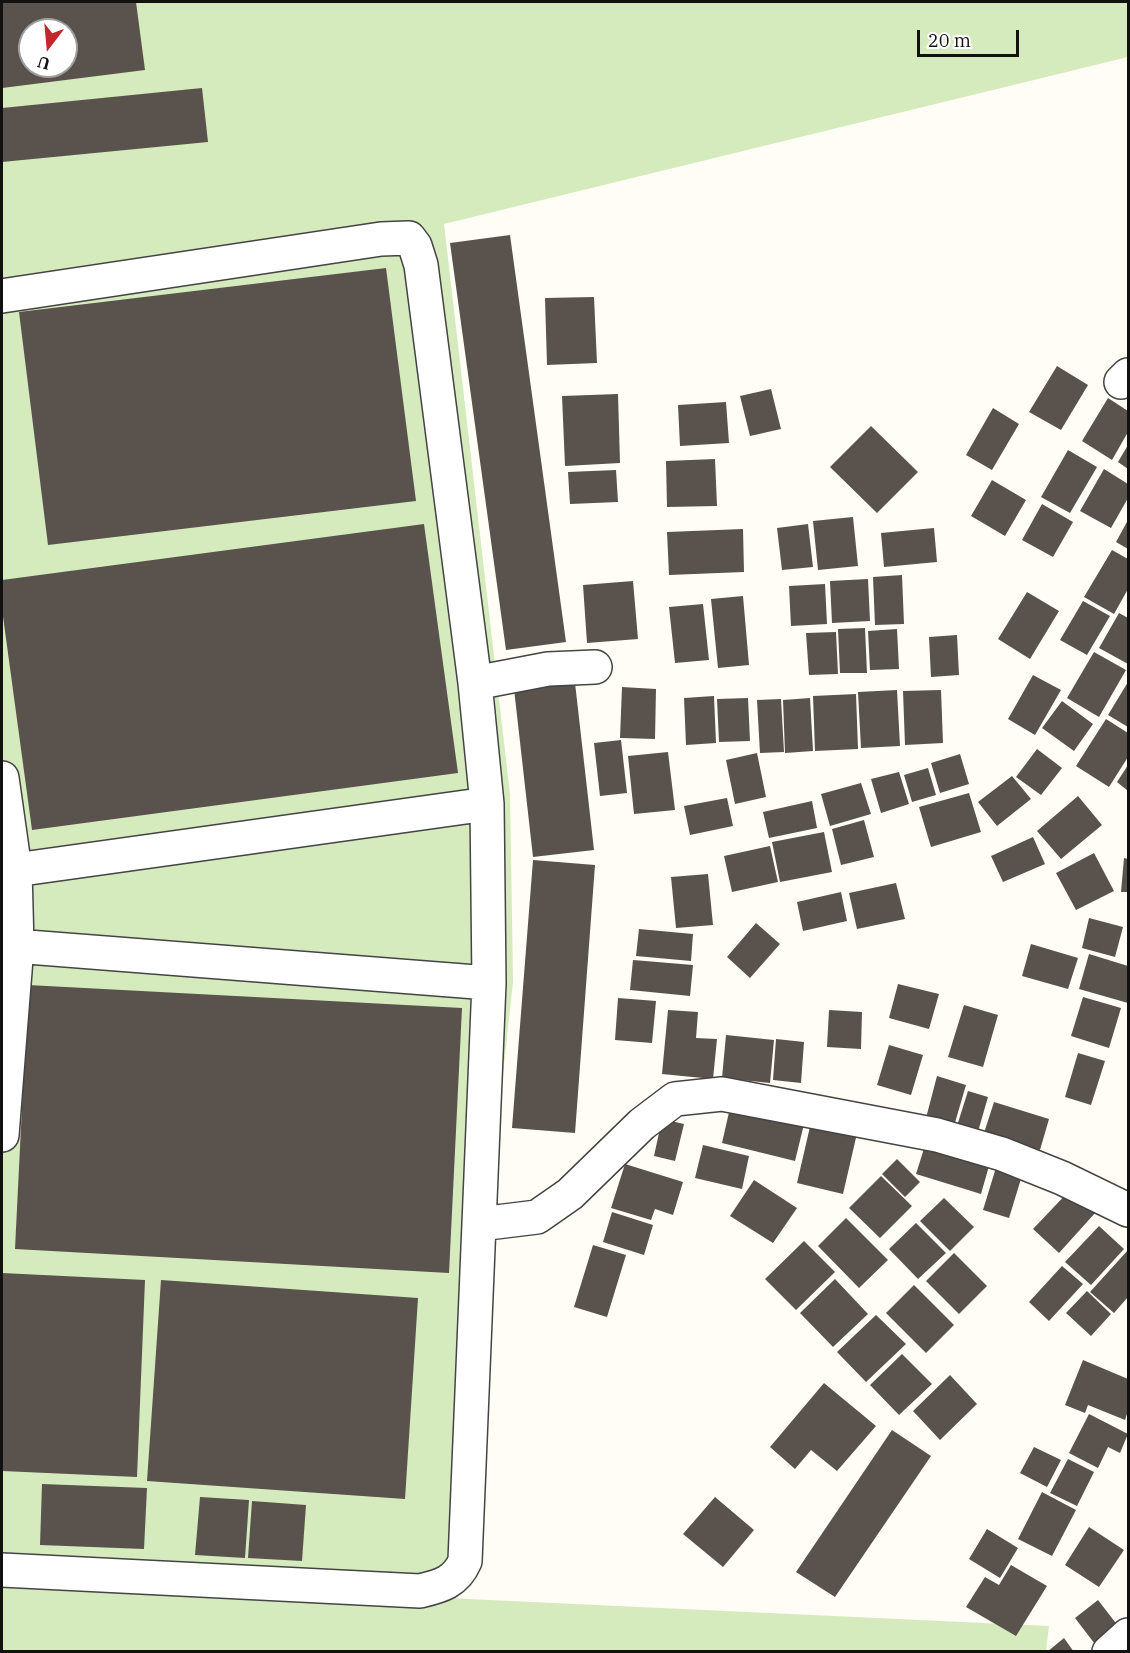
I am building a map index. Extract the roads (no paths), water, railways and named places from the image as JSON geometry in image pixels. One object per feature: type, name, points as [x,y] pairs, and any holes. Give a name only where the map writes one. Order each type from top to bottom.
[{"type":"street","points":[[2,296],[381,239],[409,238],[415,246],[421,265],[475,683],[487,804],[489,983],[465,1561],[461,1570],[453,1579],[437,1587],[420,1591],[2,1570]]},
{"type":"street","points":[[475,683],[548,669],[595,668]]},
{"type":"street","points":[[2,778],[15,870],[9,945],[2,1135]]},
{"type":"street","points":[[15,870],[487,804]]},
{"type":"street","points":[[9,945],[489,983]]},
{"type":"street","points":[[480,1224],[537,1217],[570,1194],[642,1124],[675,1099],[722,1094],[948,1138],[1002,1154],[1062,1178],[1128,1210]]},
{"type":"street","points":[[1109,1652],[1128,1635]]}]
